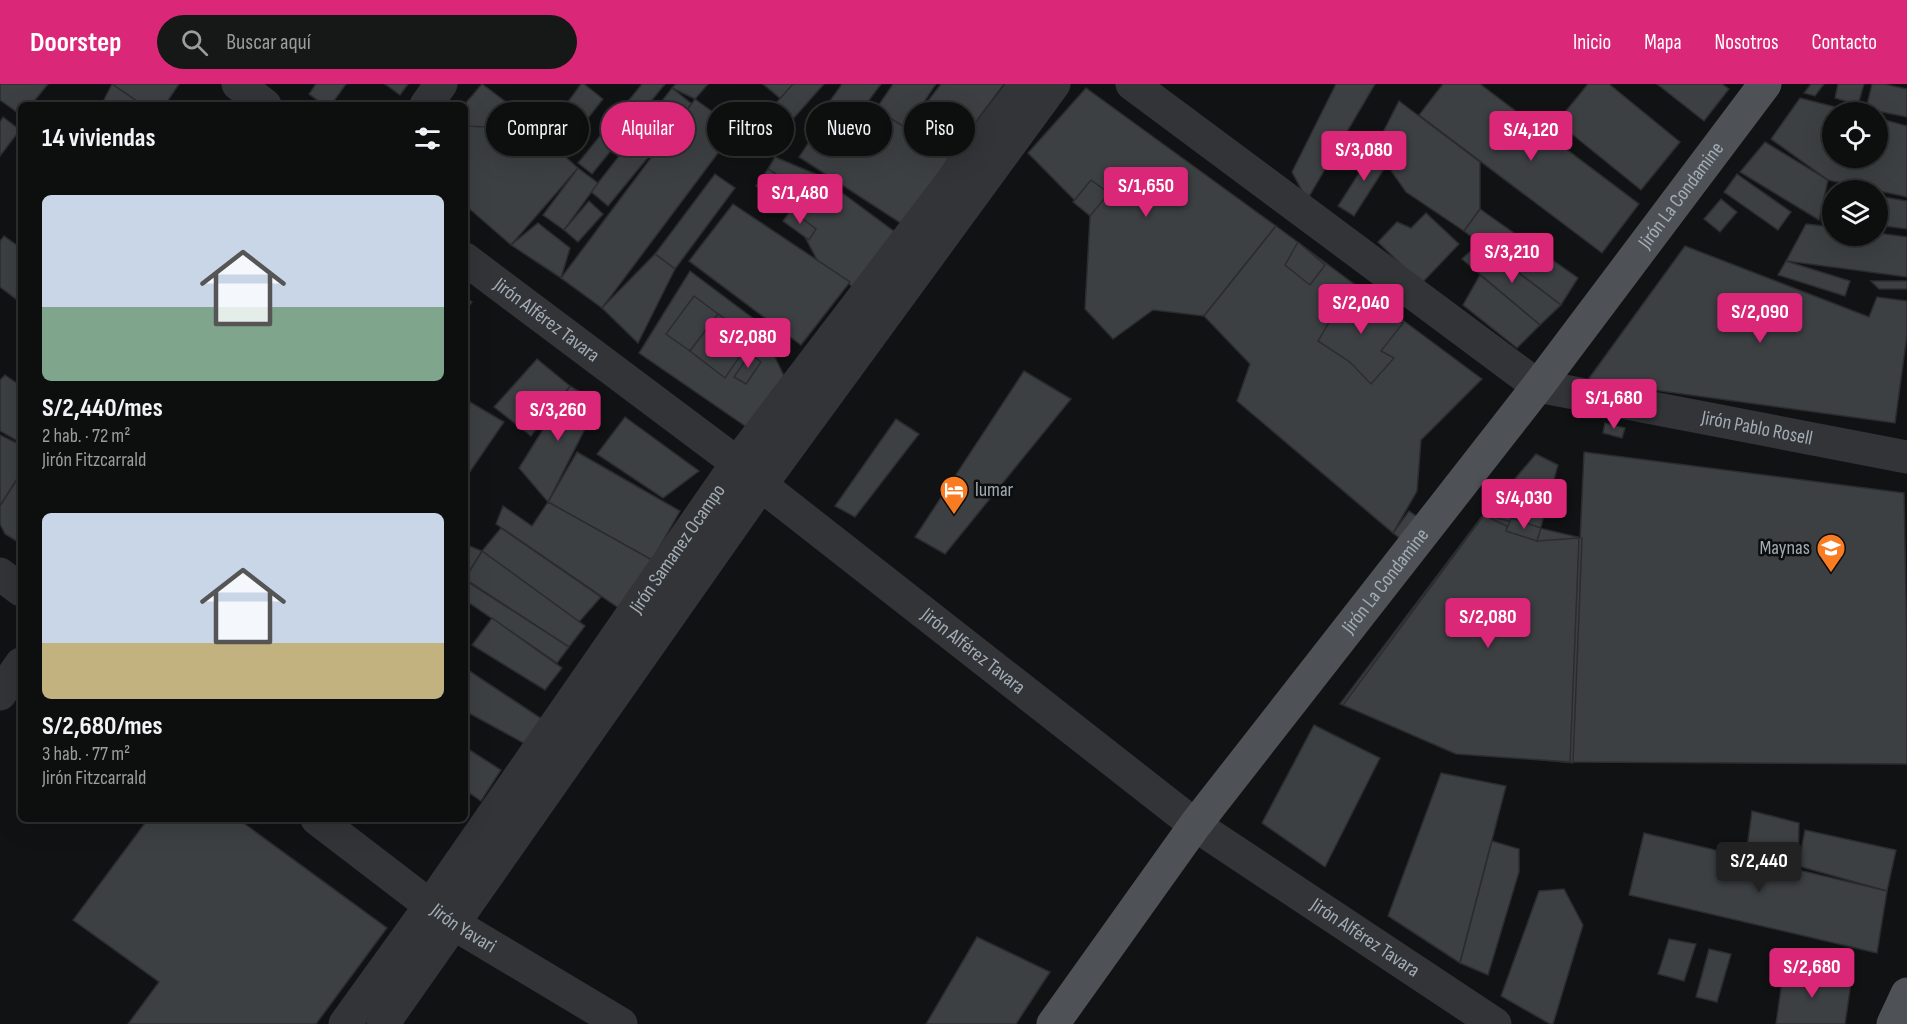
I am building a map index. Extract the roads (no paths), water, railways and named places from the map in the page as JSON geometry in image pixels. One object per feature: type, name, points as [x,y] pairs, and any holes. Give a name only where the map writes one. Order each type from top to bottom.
[{"type":"main road","name":"Jirón La Condamine","points":[[1053,1024],[1195,825],[1538,386],[1765,84]]},
{"type":"main road","points":[[1893,1024],[1907,994]]},
{"type":"street","points":[[238,84],[261,102]]},
{"type":"street","points":[[428,102],[441,84]]},
{"type":"street","name":"Jirón Samanez Ocampo","points":[[383,1024],[442,915],[737,463],[1026,84]]},
{"type":"street","name":"Jirón Samanez Ocampo","points":[[345,1024],[442,915],[761,485],[1054,84]]},
{"type":"street","name":"Jirón Pablo Rosell","points":[[1132,84],[1538,386],[1907,457]]},
{"type":"street","name":"Jirón Alférez Tavara","points":[[468,261],[737,463],[761,485],[1195,825],[1495,1024]]},
{"type":"street","points":[[0,574],[18,588]]},
{"type":"street","points":[[0,694],[18,668]]},
{"type":"street","name":"Jirón Yavari","points":[[321,822],[442,915],[621,1024]]},
{"type":"place","name":"lumar","points":[[954,516]]},
{"type":"place","name":"Maynas","points":[[1831,574]]}]
